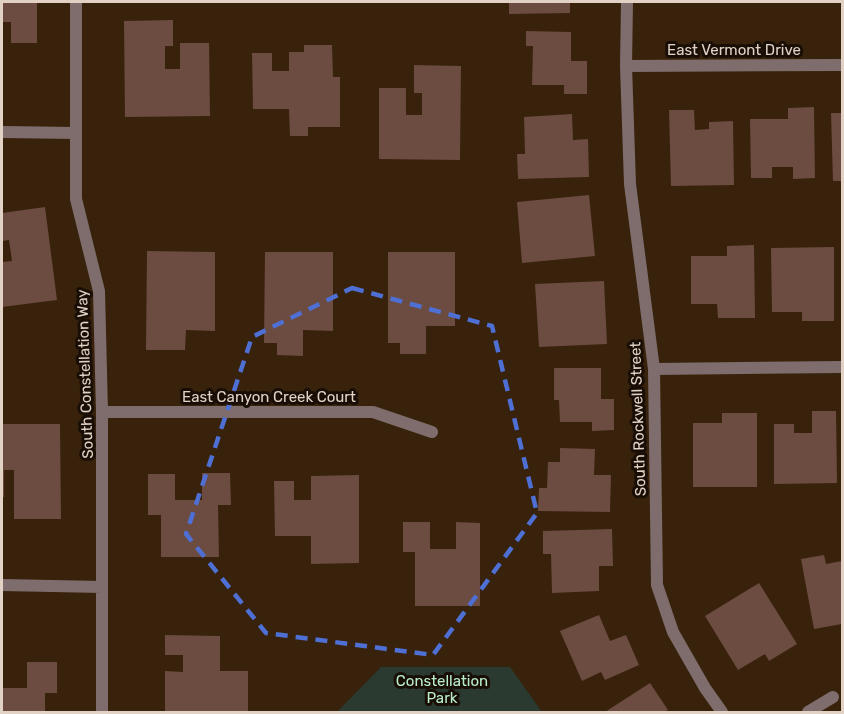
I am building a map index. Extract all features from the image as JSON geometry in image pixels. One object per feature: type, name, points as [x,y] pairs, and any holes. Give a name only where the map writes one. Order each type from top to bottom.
[{"type":"street","name":"South Constellation Way","points":[[76,2],[76,199],[99,291],[102,412],[102,712]]},
{"type":"street","name":"South Rockwell Street","points":[[627,2],[626,66],[630,184],[654,369],[657,585],[673,632],[705,688],[722,712]]},
{"type":"street","name":"East Vermont Drive","points":[[626,66],[843,64]]},
{"type":"street","points":[[2,132],[76,133]]},
{"type":"street","points":[[654,369],[843,367]]},
{"type":"street","name":"East Canyon Creek Court","points":[[102,412],[374,412],[432,432]]},
{"type":"street","points":[[2,585],[102,587]]},
{"type":"street","points":[[807,712],[833,697]]},
{"type":"highlighted area","points":[[352,288],[492,326],[537,513],[433,655],[266,633],[186,534],[252,337]]},
{"type":"green space","name":"Constellation Park","points":[[381,667],[510,667],[542,712],[337,712]]},
{"type":"building","points":[[2,2],[37,2],[37,43],[11,43],[11,22],[2,22]]},
{"type":"building","points":[[509,2],[570,2],[570,13],[509,14]]},
{"type":"building","points":[[173,20],[173,46],[165,46],[165,69],[180,69],[180,43],[209,43],[210,116],[125,117],[124,21]]},
{"type":"building","points":[[526,31],[571,32],[571,61],[587,61],[587,94],[564,94],[564,85],[532,85],[533,46],[526,46]]},
{"type":"building","points":[[304,45],[332,45],[333,77],[340,77],[340,127],[308,127],[308,136],[290,136],[289,109],[253,109],[252,53],[272,53],[272,71],[289,71],[289,52],[304,52]]},
{"type":"building","points":[[414,65],[461,66],[460,160],[379,159],[379,88],[406,88],[406,115],[422,115],[422,93],[414,93]]},
{"type":"building","points":[[814,107],[815,178],[793,179],[793,167],[772,167],[772,178],[751,178],[750,119],[788,119],[788,108]]},
{"type":"building","points":[[669,110],[694,110],[695,130],[709,129],[709,122],[733,121],[734,185],[671,186]]},
{"type":"building","points":[[831,113],[842,113],[842,181],[833,181]]},
{"type":"building","points":[[572,114],[573,140],[588,139],[589,177],[518,179],[517,154],[525,154],[524,117]]},
{"type":"building","points":[[589,195],[595,256],[522,263],[517,202]]},
{"type":"building","points":[[45,207],[57,300],[2,307],[2,262],[12,261],[9,240],[2,241],[2,213]]},
{"type":"building","points":[[754,245],[755,318],[718,318],[717,304],[691,304],[691,256],[727,256],[727,246]]},
{"type":"building","points":[[834,247],[834,321],[802,321],[802,312],[772,312],[771,248]]},
{"type":"building","points":[[147,251],[215,252],[215,331],[186,330],[185,350],[146,350]]},
{"type":"building","points":[[265,252],[333,252],[333,331],[303,330],[303,356],[277,355],[277,343],[264,343]]},
{"type":"building","points":[[388,252],[455,252],[455,326],[426,326],[426,354],[400,354],[400,343],[388,343]]},
{"type":"building","points":[[604,281],[607,344],[539,347],[535,284]]},
{"type":"building","points":[[554,368],[601,368],[601,399],[614,399],[614,430],[592,431],[592,422],[560,422],[559,400],[554,400]]},
{"type":"building","points":[[812,411],[836,411],[837,483],[774,484],[774,424],[794,424],[794,433],[812,433]]},
{"type":"building","points":[[722,413],[757,413],[757,487],[693,487],[693,423],[722,423]]},
{"type":"building","points":[[2,424],[60,424],[61,519],[14,519],[14,470],[4,470],[4,497],[2,497]]},
{"type":"building","points":[[560,448],[595,449],[594,475],[611,475],[610,512],[538,511],[539,488],[547,488],[548,462],[560,462]]},
{"type":"building","points":[[202,473],[230,473],[231,505],[218,505],[219,557],[161,557],[161,515],[148,515],[148,474],[175,474],[175,500],[202,500]]},
{"type":"building","points":[[359,475],[359,563],[311,564],[311,536],[275,536],[274,481],[294,481],[294,500],[311,500],[311,476]]},
{"type":"building","points":[[403,522],[430,522],[430,549],[456,549],[456,522],[480,523],[480,606],[415,606],[415,552],[403,552]]},
{"type":"building","points":[[612,529],[613,566],[599,566],[599,591],[552,593],[551,554],[543,554],[543,531]]},
{"type":"building","points":[[824,555],[826,564],[842,561],[842,624],[814,629],[801,559]]},
{"type":"building","points":[[759,583],[797,644],[769,661],[765,654],[738,670],[705,616]]},
{"type":"building","points":[[599,615],[610,641],[626,635],[639,665],[605,680],[601,672],[582,681],[560,631]]},
{"type":"building","points":[[165,635],[220,636],[220,671],[248,671],[248,712],[165,712],[165,671],[183,672],[183,655],[165,655]]},
{"type":"building","points":[[27,662],[57,662],[57,693],[45,693],[45,712],[2,712],[2,688],[27,688]]},
{"type":"building","points":[[650,683],[668,710],[663,712],[605,712]]}]
